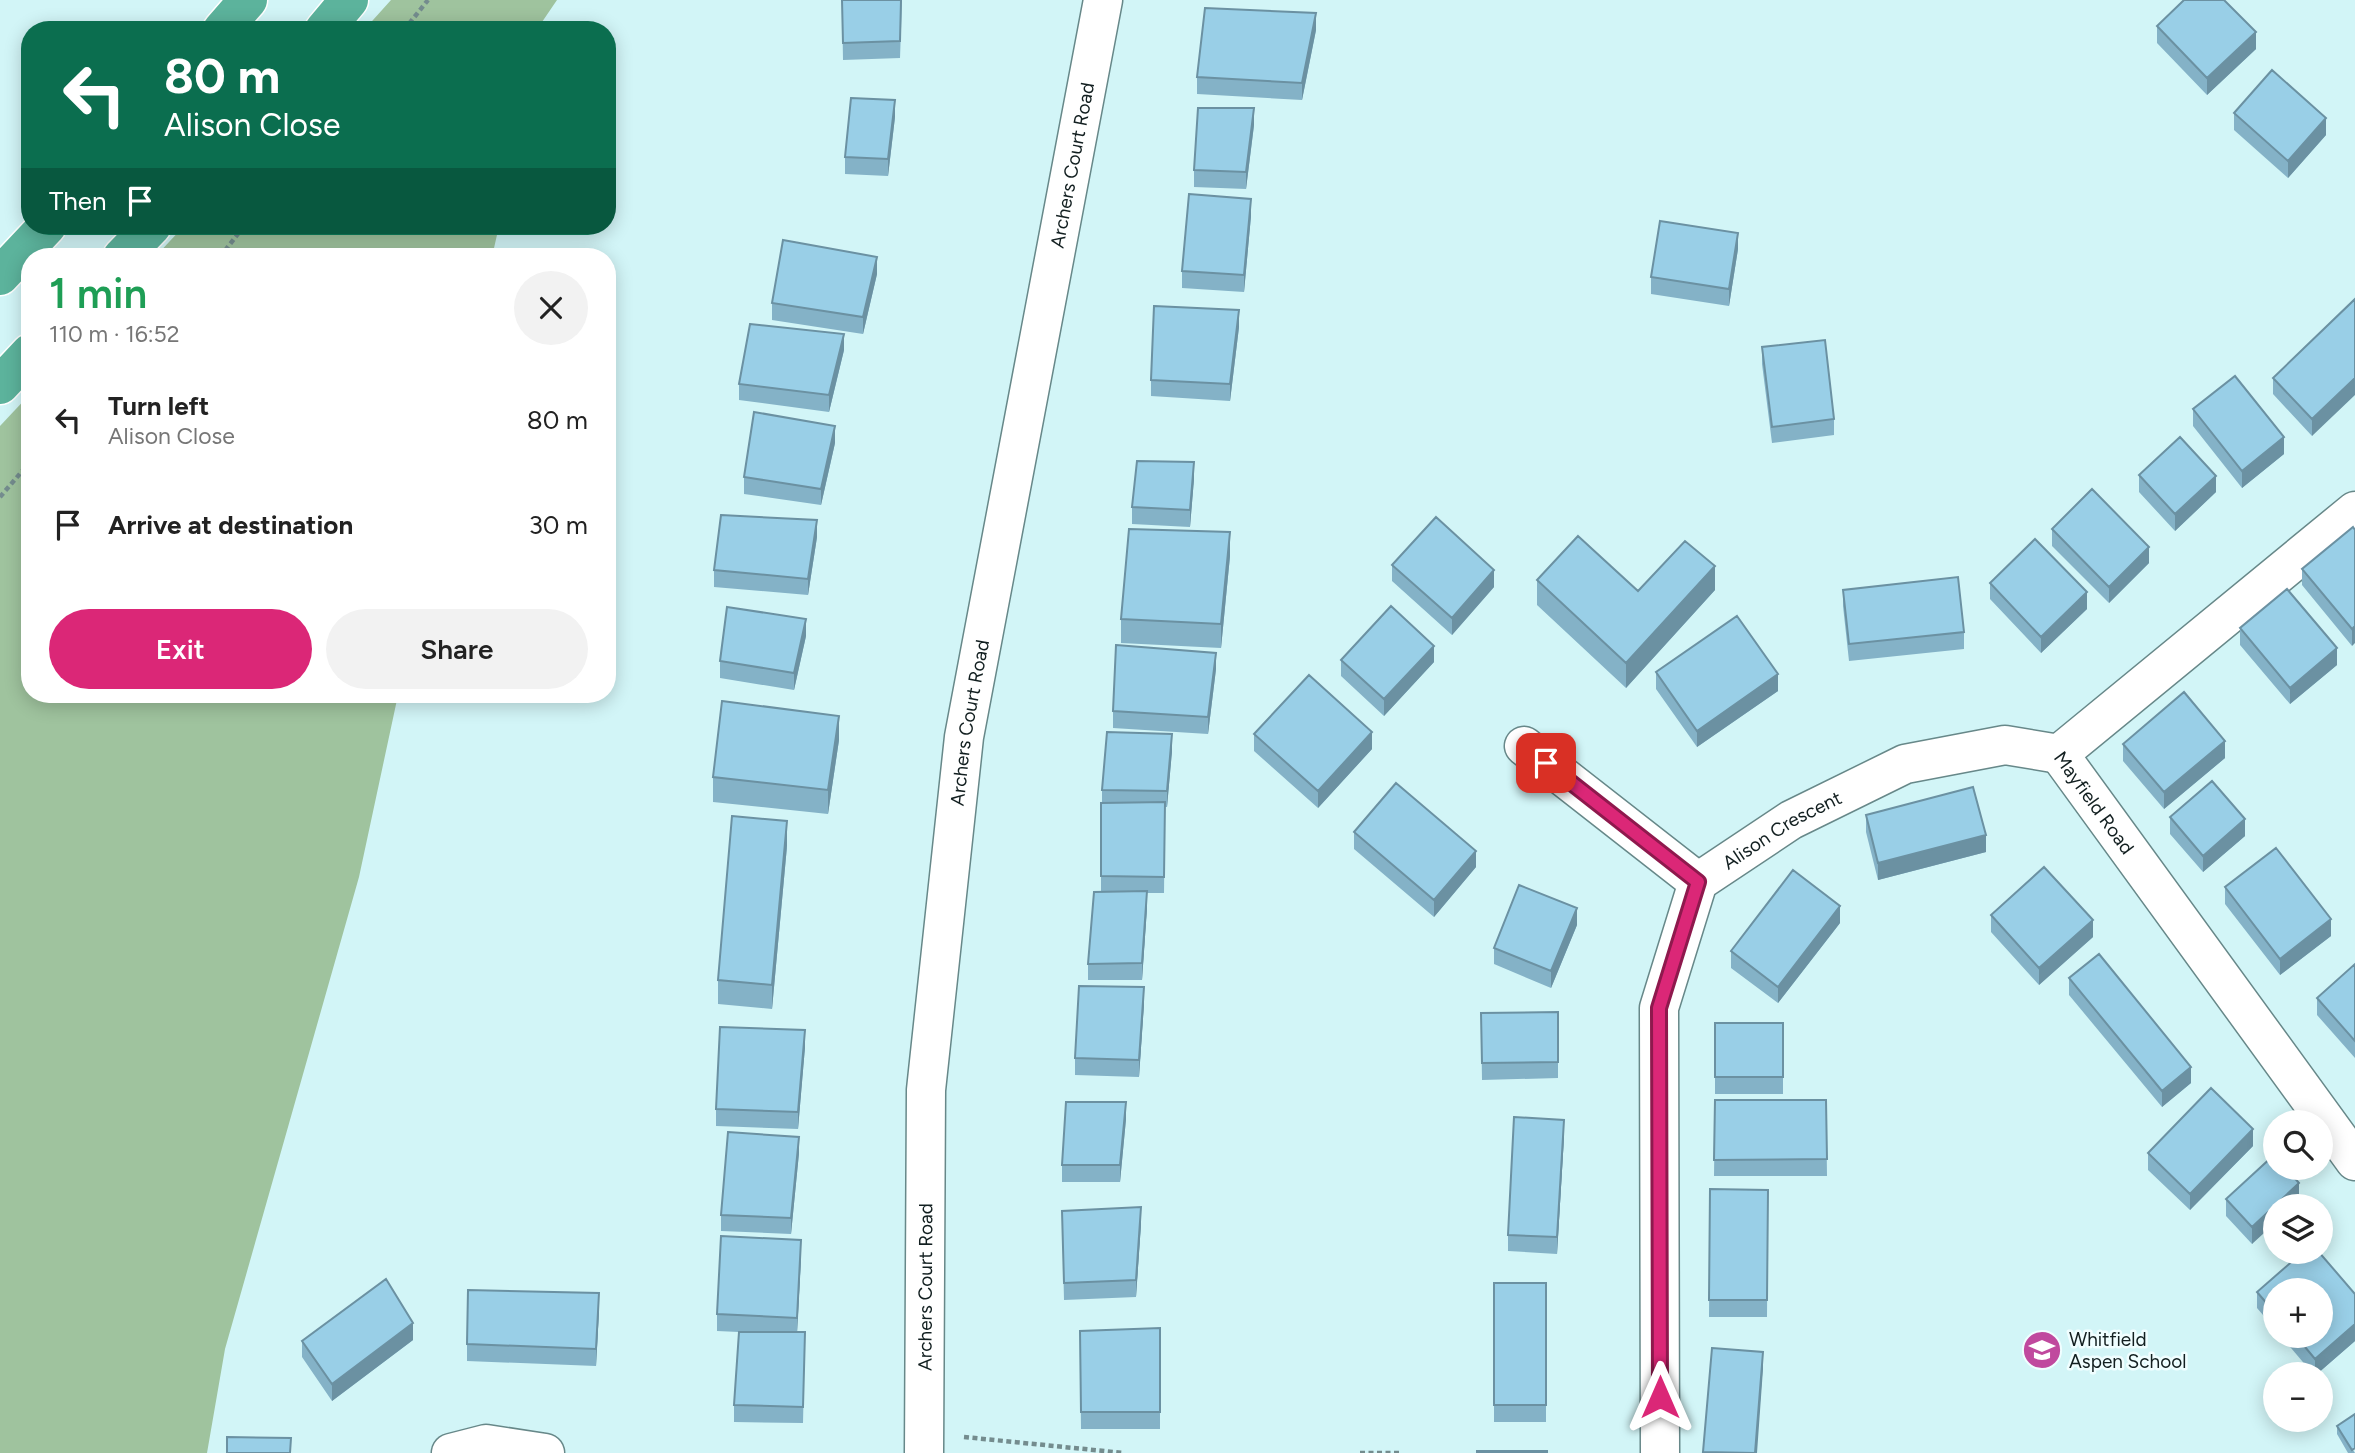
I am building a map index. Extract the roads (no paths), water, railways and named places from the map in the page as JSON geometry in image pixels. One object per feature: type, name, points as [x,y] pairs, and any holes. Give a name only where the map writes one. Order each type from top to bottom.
[{"type":"highway","points":[[230,21],[248,0]]},
{"type":"highway","points":[[332,21],[349,0]]},
{"type":"highway","points":[[26,248],[39,235]]},
{"type":"highway","points":[[131,248],[143,235]]},
{"type":"highway","points":[[0,276],[21,254]]},
{"type":"highway","points":[[0,385],[21,363]]},
{"type":"street","name":"Archers Court Road","points":[[924,1443],[926,1090],[964,737],[1102,0]]},
{"type":"street","name":"Mayfield Road","points":[[2355,511],[2059,754],[2355,1161]]},
{"type":"street","name":"Alison Crescent","points":[[1698,882],[1791,820],[1905,764],[2005,745],[2059,754]]},
{"type":"street","points":[[1524,746],[1698,882],[1659,1008],[1660,1453]]},
{"type":"street","points":[[451,1453],[486,1444],[545,1453]]},
{"type":"place","name":"Whitfield Aspen School","points":[[2042,1350]]}]
